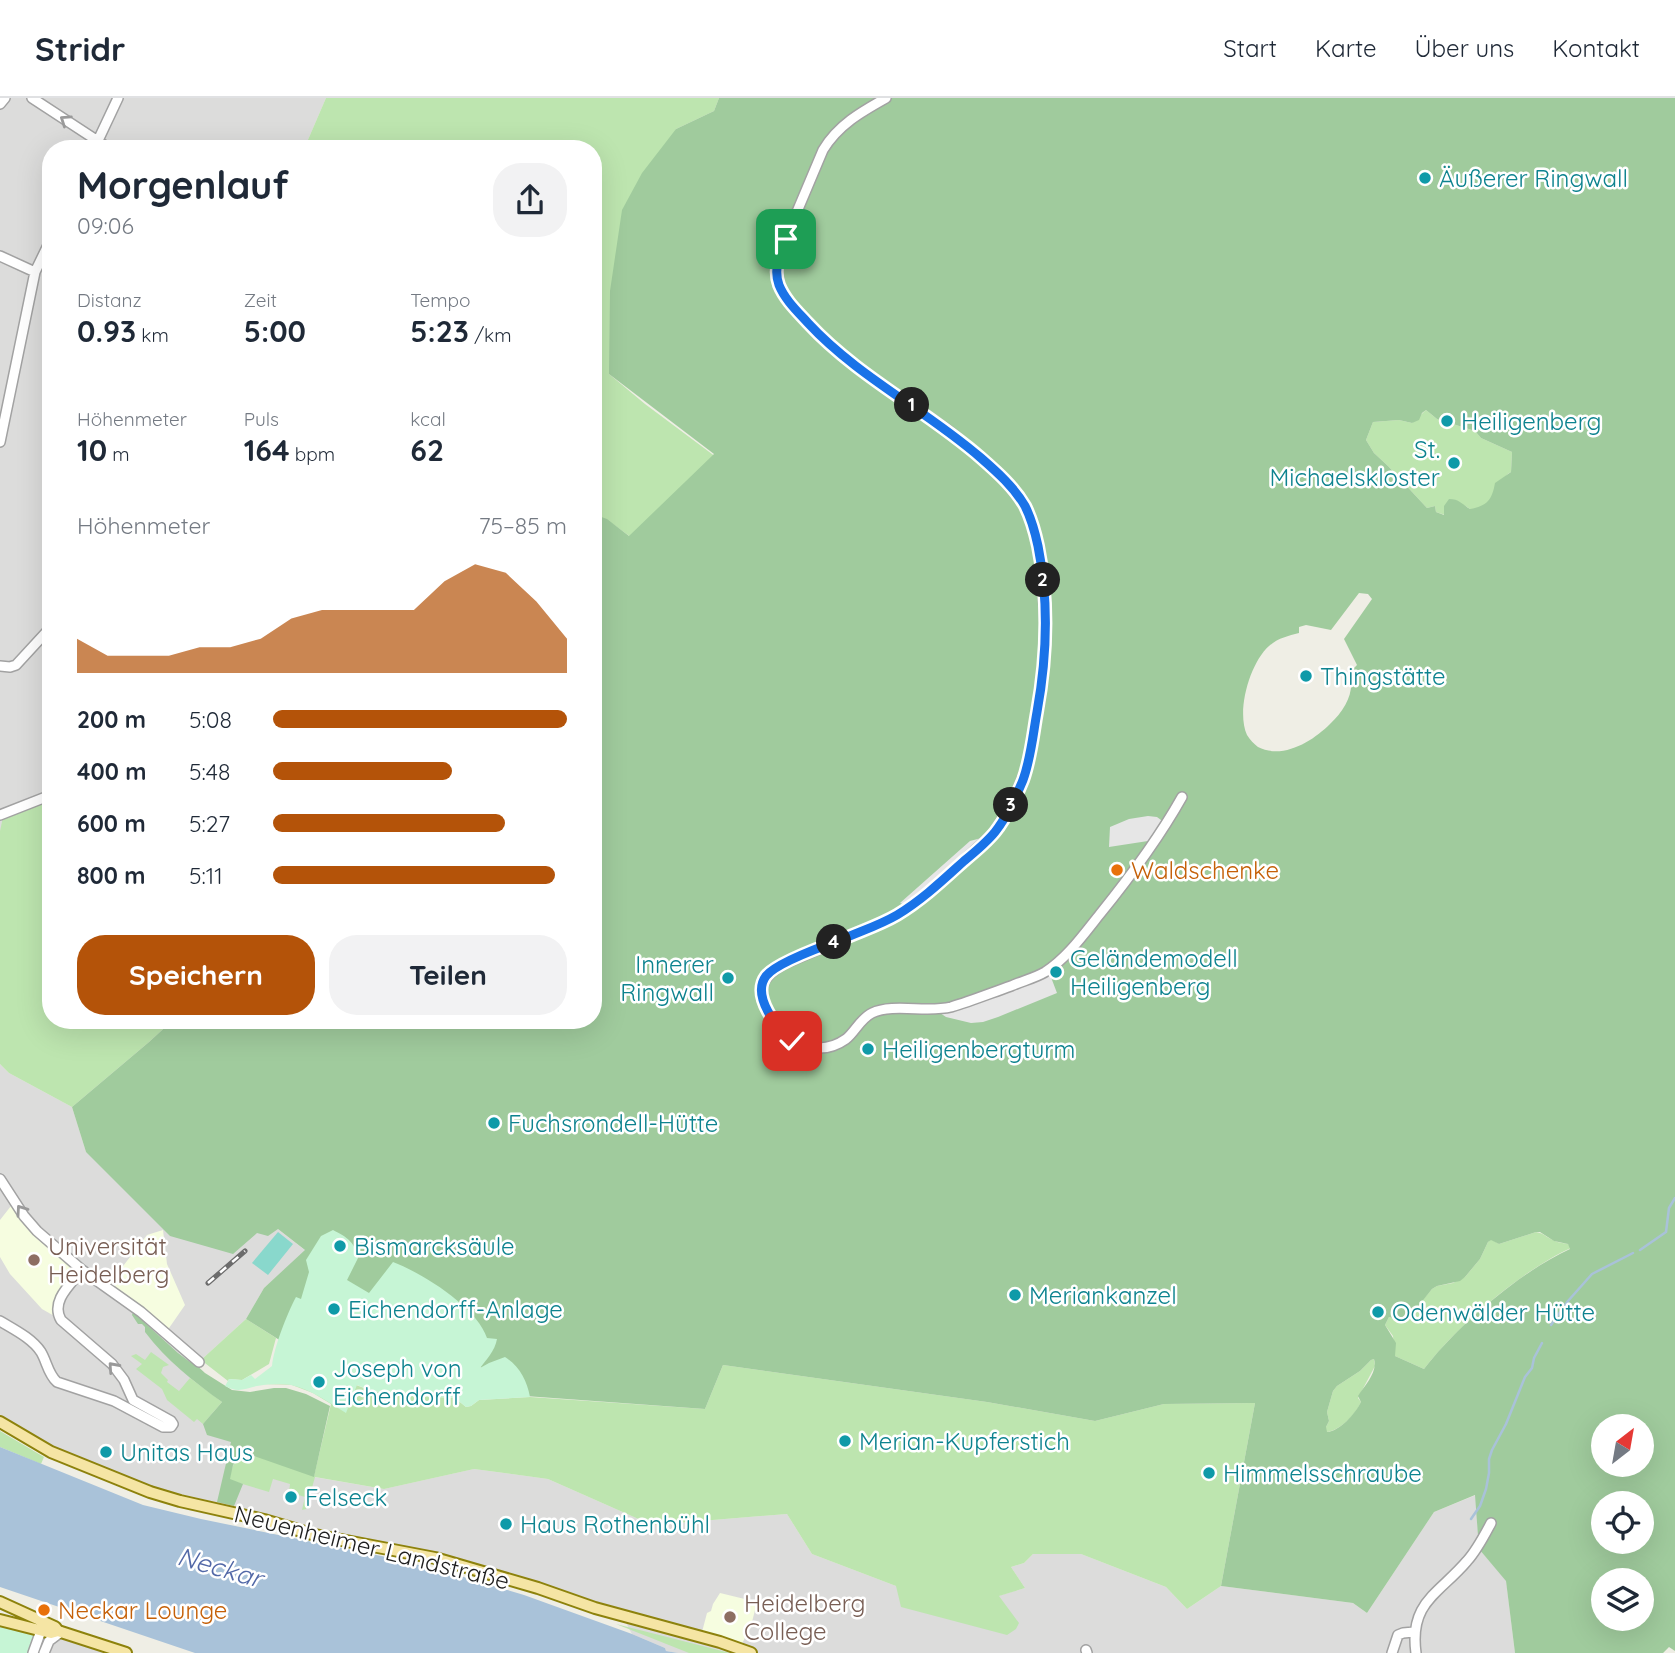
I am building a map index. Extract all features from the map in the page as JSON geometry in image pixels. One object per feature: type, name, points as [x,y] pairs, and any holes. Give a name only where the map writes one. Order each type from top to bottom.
[{"type":"main road","name":"Neuenheimer Landstraße","points":[[0,1422],[51,1452],[150,1492],[307,1533],[435,1558],[751,1653]]},
{"type":"main road","points":[[0,1605],[15,1609],[42,1626]]},
{"type":"main road","points":[[1,1620],[55,1627],[60,1632],[126,1653]]},
{"type":"street","points":[[0,104],[5,98]]},
{"type":"street","points":[[32,98],[89,140]]},
{"type":"street","points":[[98,140],[118,98]]},
{"type":"street","points":[[886,98],[845,124],[823,150],[780,252],[778,283],[789,302],[834,349],[949,431],[1011,486],[1024,504],[1041,563],[1046,635],[1042,680],[1028,765],[1012,803],[994,833],[903,911],[770,972],[765,978],[762,990],[765,1005],[778,1027],[792,1041],[809,1047],[822,1047],[837,1044],[873,1012],[943,1009],[1041,974],[1051,968],[1083,936],[1154,844],[1182,797]]},
{"type":"street","points":[[0,256],[35,272]]},
{"type":"street","points":[[0,442],[4,397],[35,272],[42,258]]},
{"type":"street","points":[[0,666],[16,665],[42,637]]},
{"type":"street","points":[[0,815],[42,799]]},
{"type":"street","points":[[0,1179],[37,1231],[82,1270],[141,1312],[199,1362]]},
{"type":"street","points":[[0,1321],[37,1347],[51,1376],[57,1382],[114,1401],[163,1427],[172,1427],[171,1421],[133,1400],[124,1380],[112,1364],[61,1320],[58,1310],[60,1297],[82,1270]]},
{"type":"street","points":[[1416,1653],[1414,1632],[1430,1597],[1470,1558],[1491,1523]]},
{"type":"street","points":[[33,1653],[42,1626]]},
{"type":"street","points":[[44,1653],[49,1641],[60,1632]]},
{"type":"street","points":[[1392,1653],[1398,1635],[1414,1632]]},
{"type":"shaded area","points":[[0,98],[326,98],[308,140],[42,140],[42,801],[0,831]]},
{"type":"shaded area","points":[[1157,817],[1165,823],[1154,844],[1148,841],[1109,847],[1110,827],[1129,819]]},
{"type":"shaded area","points":[[985,837],[932,885],[906,905],[900,903],[970,841]]},
{"type":"shaded area","points":[[1049,972],[1057,993],[998,1017],[971,1023],[940,1013]]},
{"type":"shaded area","points":[[0,1064],[9,1073],[72,1107],[86,1152],[257,1233],[278,1229],[306,1251],[264,1288],[246,1319],[201,1360],[190,1378],[231,1441],[312,1483],[314,1477],[384,1489],[474,1469],[548,1479],[652,1525],[787,1514],[812,1554],[896,1586],[998,1596],[1025,1588],[1011,1567],[1024,1563],[1033,1554],[1081,1554],[1166,1587],[1187,1609],[1221,1586],[1353,1603],[1367,1613],[1434,1512],[1476,1495],[1479,1549],[1506,1580],[1515,1653],[678,1653],[666,1651],[665,1648],[632,1634],[618,1608],[466,1561],[370,1539],[318,1531],[234,1506],[156,1489],[65,1453],[0,1415]]},
{"type":"shaded area","name":"Universität Heidelberg","points":[[11,1206],[43,1242],[71,1264],[72,1268],[55,1302],[56,1317],[42,1309],[10,1274],[0,1257],[0,1220]]},
{"type":"shaded area","name":"Universität Heidelberg","points":[[163,1230],[167,1264],[185,1305],[167,1331],[110,1283],[147,1235]]},
{"type":"shaded area","points":[[333,1230],[350,1241],[358,1258],[347,1280],[369,1293],[393,1262],[419,1274],[461,1303],[481,1326],[487,1338],[497,1339],[480,1368],[505,1357],[522,1374],[530,1397],[479,1400],[466,1407],[455,1398],[397,1395],[372,1391],[357,1385],[346,1413],[313,1393],[291,1385],[270,1384],[237,1390],[225,1386],[229,1379],[242,1380],[251,1375],[255,1379],[272,1366],[289,1312],[296,1297],[301,1299],[309,1272],[306,1260],[321,1236]]},
{"type":"shaded area","points":[[278,1232],[293,1244],[268,1275],[252,1263]]},
{"type":"shaded area","name":"Heidelberg College","points":[[720,1593],[757,1602],[742,1644],[702,1632],[707,1613],[711,1611]]},
{"type":"shaded area","points":[[0,1624],[57,1639],[66,1637],[117,1653],[0,1653]]},
{"type":"shaded area","points":[[0,1624],[33,1632],[34,1639],[29,1653],[0,1653]]},
{"type":"green space","points":[[326,98],[719,98],[714,111],[676,129],[609,374],[720,460],[636,541],[613,524],[602,521],[602,140],[308,140]]},
{"type":"green space","points":[[719,98],[1675,98],[1675,1651],[1669,1647],[1663,1653],[1515,1653],[1506,1581],[1479,1549],[1475,1495],[1434,1512],[1367,1613],[1353,1603],[1221,1586],[1255,1403],[1164,1404],[1095,1421],[987,1402],[723,1365],[705,1409],[496,1394],[497,1379],[480,1367],[281,1341],[246,1319],[264,1288],[305,1250],[278,1229],[268,1236],[257,1233],[233,1254],[170,1236],[86,1152],[72,1107],[163,1029],[602,1029],[602,517],[629,536],[714,454],[609,374],[610,291],[622,210],[642,173],[676,129],[714,111]],"holes":[[[1426,410],[1437,419],[1475,431],[1481,438],[1512,452],[1511,472],[1495,483],[1485,504],[1470,509],[1449,499],[1444,506],[1444,515],[1436,512],[1435,506],[1427,508],[1374,453],[1366,440],[1373,422],[1399,420],[1412,423],[1419,420]],[[1359,593],[1368,594],[1372,599],[1344,639],[1357,665],[1350,672],[1348,701],[1323,730],[1297,747],[1277,751],[1258,747],[1247,735],[1243,713],[1251,675],[1262,654],[1280,639],[1299,633],[1299,627],[1306,625],[1331,630]],[[1536,1232],[1554,1241],[1568,1244],[1570,1249],[1531,1271],[1491,1301],[1454,1335],[1424,1369],[1395,1356],[1396,1343],[1385,1325],[1389,1317],[1398,1320],[1416,1309],[1432,1289],[1460,1281],[1480,1259],[1491,1240],[1499,1244]],[[1374,1359],[1373,1374],[1358,1396],[1361,1402],[1358,1407],[1342,1425],[1327,1432],[1327,1412],[1333,1391]]]},
{"type":"green space","points":[[1426,410],[1437,419],[1475,431],[1481,438],[1512,452],[1511,472],[1506,475],[1487,504],[1478,509],[1470,509],[1464,505],[1445,515],[1436,512],[1435,506],[1427,508],[1374,453],[1366,440],[1373,422],[1399,420],[1412,423]]},
{"type":"green space","points":[[42,798],[42,1029],[163,1029],[72,1107],[9,1073],[0,1064],[0,831],[3,817]]},
{"type":"green space","points":[[1536,1232],[1568,1244],[1571,1248],[1532,1270],[1492,1301],[1454,1335],[1424,1369],[1395,1356],[1393,1336],[1385,1325],[1389,1317],[1398,1320],[1416,1308],[1432,1289],[1465,1277],[1480,1259],[1491,1239],[1499,1244]]},
{"type":"green space","points":[[133,1312],[178,1353],[232,1390],[250,1392],[286,1388],[330,1406],[314,1477],[251,1455],[240,1457],[233,1465],[230,1479],[243,1484],[234,1506],[217,1502],[231,1442],[207,1435],[203,1424],[222,1402],[162,1352],[145,1332],[145,1327],[138,1324]]},
{"type":"green space","points":[[246,1319],[276,1338],[269,1364],[242,1380],[228,1381],[201,1360]]},
{"type":"green space","points":[[151,1352],[169,1365],[163,1367],[161,1373],[167,1382],[179,1391],[190,1378],[222,1402],[203,1424],[197,1419],[194,1422],[167,1400],[162,1389],[136,1369],[142,1364],[131,1356],[136,1354],[145,1360]]},
{"type":"green space","points":[[1374,1359],[1375,1366],[1358,1398],[1361,1402],[1359,1407],[1342,1425],[1326,1432],[1329,1421],[1327,1412],[1333,1391]]},
{"type":"green space","points":[[723,1365],[987,1402],[1095,1421],[1164,1404],[1255,1403],[1221,1586],[1187,1609],[1166,1587],[1081,1554],[1033,1554],[1024,1563],[1011,1567],[1025,1588],[999,1596],[1019,1623],[1016,1629],[1007,1635],[901,1607],[896,1586],[812,1554],[787,1514],[652,1525],[548,1479],[474,1469],[384,1489],[315,1477],[306,1509],[302,1510],[305,1497],[289,1492],[290,1484],[273,1479],[269,1492],[229,1480],[234,1463],[245,1456],[264,1458],[314,1476],[331,1404],[292,1385],[259,1384],[356,1385],[397,1395],[455,1398],[466,1407],[479,1400],[530,1397],[705,1409]]},
{"type":"green space","points":[[0,1431],[44,1457],[41,1464],[0,1447]]},
{"type":"green space","points":[[616,1624],[730,1653],[689,1653]]},
{"type":"water","name":"Neckar","points":[[0,1447],[143,1505],[447,1572],[524,1595],[632,1634],[665,1648],[666,1651],[678,1653],[195,1653],[0,1587]]},
{"type":"waterway","points":[[1640,1250],[1666,1232],[1669,1208],[1675,1198]]},
{"type":"waterway","points":[[1551,1325],[1592,1274],[1633,1253]]},
{"type":"waterway","points":[[1471,1519],[1480,1506],[1486,1489],[1492,1450],[1542,1343]]},
{"type":"railway","points":[[208,1283],[245,1251]]},
{"type":"place","name":"Äußerer Ringwall","points":[[1425,178]]},
{"type":"place","name":"Heiligenberg","points":[[1447,421]]},
{"type":"place","name":"St. Michaelskloster","points":[[1454,463]]},
{"type":"place","name":"Thingstätte","points":[[1306,676]]},
{"type":"place","name":"Waldschenke","points":[[1117,870]]},
{"type":"place","name":"Geländemodell Heiligenberg","points":[[1056,972]]},
{"type":"place","name":"Innerer Ringwall","points":[[728,978]]},
{"type":"place","name":"Heiligenbergturm","points":[[868,1049]]},
{"type":"place","name":"Fuchsrondell-Hütte","points":[[494,1123]]},
{"type":"place","name":"Bismarcksäule","points":[[340,1246]]},
{"type":"place","name":"Universität Heidelberg","points":[[34,1260]]},
{"type":"place","name":"Meriankanzel","points":[[1015,1295]]},
{"type":"place","name":"Eichendorff-Anlage","points":[[334,1309]]},
{"type":"place","name":"Odenwälder Hütte","points":[[1378,1312]]},
{"type":"place","name":"Joseph von Eichendorff","points":[[319,1382]]},
{"type":"place","name":"Merian-Kupferstich","points":[[845,1441]]},
{"type":"place","name":"Unitas Haus","points":[[106,1452]]},
{"type":"place","name":"Himmelsschraube","points":[[1209,1473]]},
{"type":"place","name":"Felseck","points":[[291,1497]]},
{"type":"place","name":"Haus Rothenbühl","points":[[506,1524]]},
{"type":"place","name":"Neckar Lounge","points":[[44,1610]]},
{"type":"place","name":"Heidelberg College","points":[[730,1617]]},
{"type":"route","points":[[786,239],[777,261],[777,278],[784,295],[797,311],[844,357],[971,449],[1011,486],[1024,504],[1032,522],[1041,563],[1046,615],[1044,671],[1028,765],[1005,817],[989,839],[903,911],[784,964],[767,975],[762,990],[765,1005],[778,1027],[792,1041]]}]
